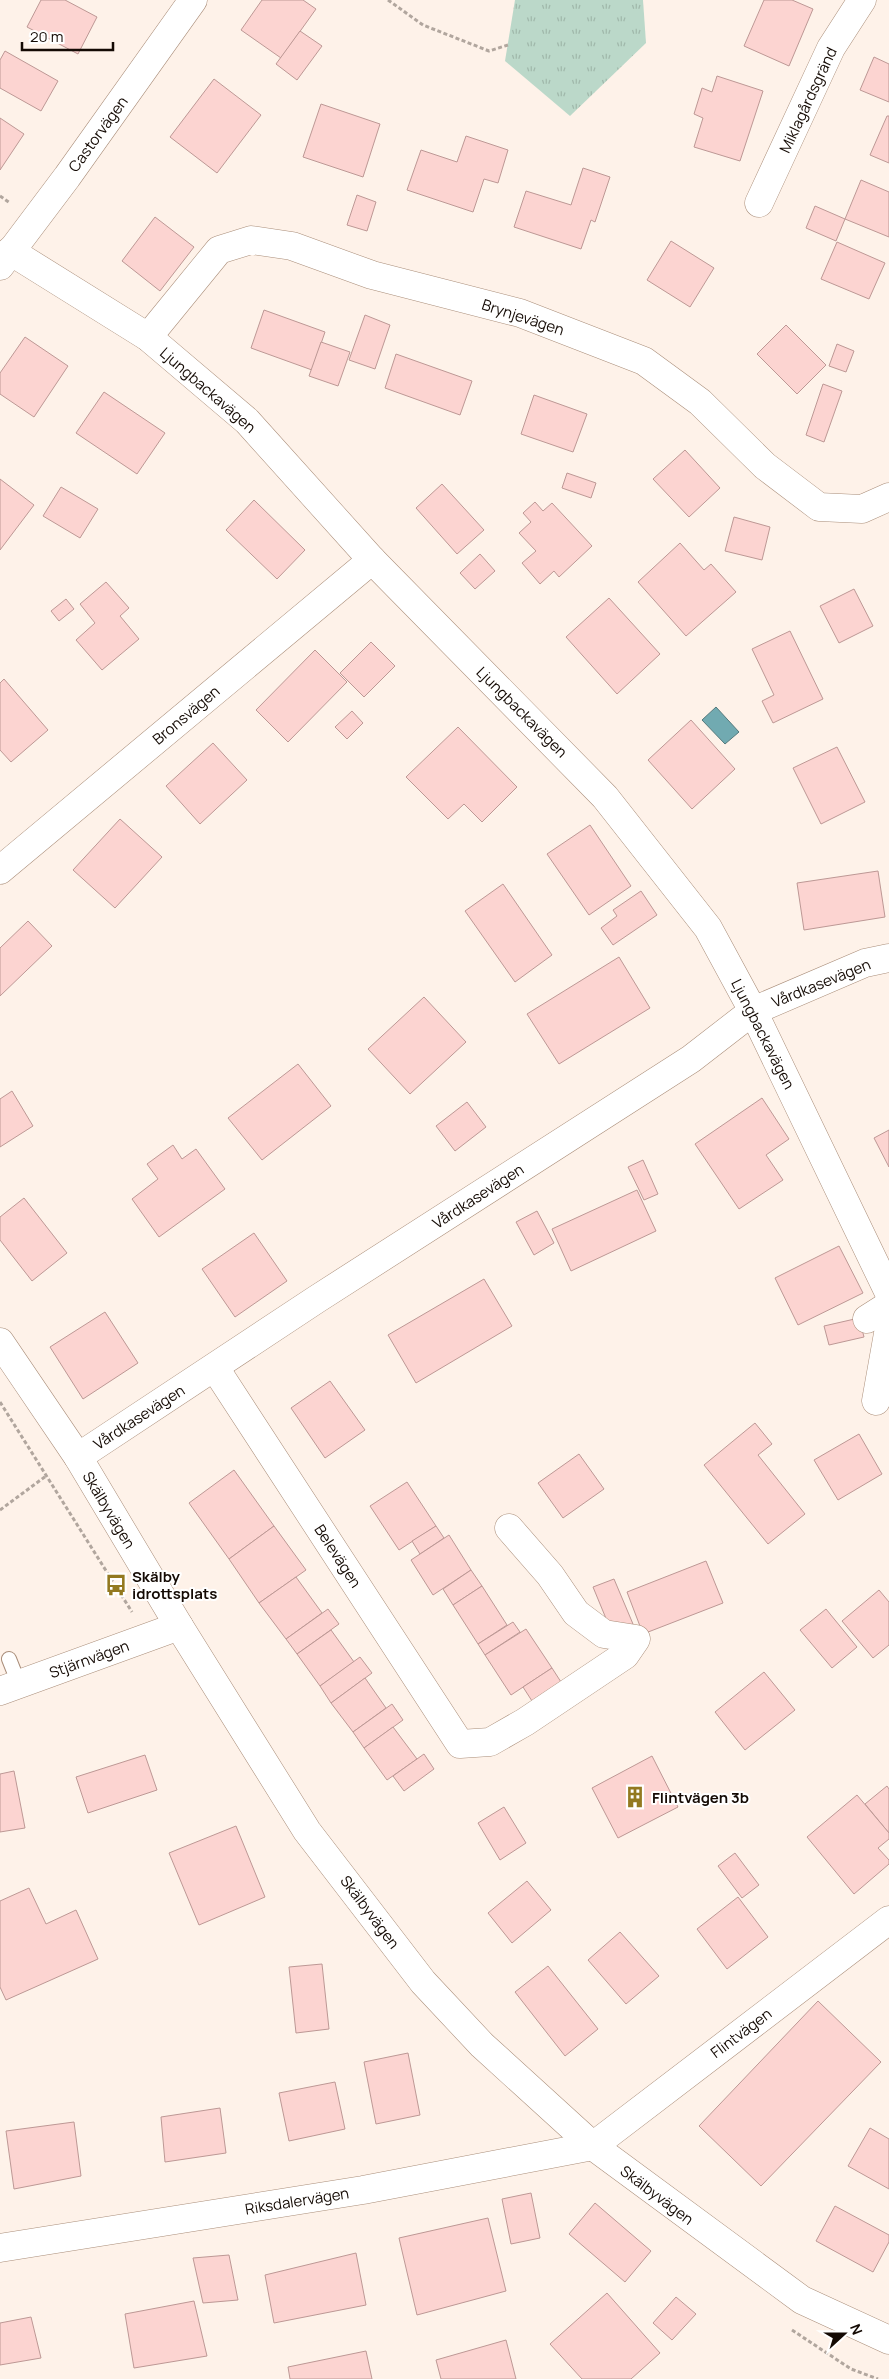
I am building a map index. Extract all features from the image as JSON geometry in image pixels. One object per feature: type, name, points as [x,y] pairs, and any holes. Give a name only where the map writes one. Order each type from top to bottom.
[{"type":"street","name":"Castorvägen","points":[[5,258],[67,177],[192,0]]},
{"type":"street","name":"Miklagårdsgränd","points":[[759,203],[831,48],[862,0]]},
{"type":"street","name":"Brynjevägen","points":[[148,337],[219,250],[251,240],[292,246],[372,275],[520,313],[644,362],[700,402],[765,466],[819,507],[862,509],[889,497]]},
{"type":"street","name":"Ljungbackavägen","points":[[5,258],[148,337],[247,421],[372,560],[605,796],[708,928],[753,1011],[889,1293]]},
{"type":"street","name":"Bronsvägen","points":[[0,870],[372,560]]},
{"type":"street","name":"Vårdkasevägen","points":[[78,1457],[317,1299],[691,1059],[753,1011],[865,963],[889,958]]},
{"type":"street","points":[[876,1401],[882,1317]]},
{"type":"street","name":"Skälbyvägen","points":[[0,1342],[78,1457],[178,1626],[307,1830],[423,1982],[482,2045],[593,2146],[802,2300],[889,2340]]},
{"type":"street","name":"Belevägen","points":[[215,1368],[460,1744],[490,1742],[525,1722],[625,1655],[636,1638],[604,1634],[576,1613],[550,1575],[509,1528]]},
{"type":"street","name":"Stjärnvägen","points":[[10,1688],[178,1626]]},
{"type":"street","name":"Flintvägen","points":[[593,2146],[889,1920]]},
{"type":"street","name":"Riksdalervägen","points":[[0,2248],[363,2190],[593,2146]]},
{"type":"lane","points":[[9,1659],[10,1688]]},
{"type":"path","points":[[388,0],[423,24],[489,51],[508,45]]},
{"type":"path","points":[[0,1510],[46,1476]]},
{"type":"green space","points":[[515,0],[643,0],[646,43],[570,116],[505,61]]},
{"type":"water","points":[[716,707],[739,732],[725,744],[702,720]]},
{"type":"building","points":[[41,0],[65,0],[97,17],[78,54],[27,27]]},
{"type":"building","points":[[262,0],[303,0],[316,9],[281,58],[241,30]]},
{"type":"building","points":[[764,0],[792,0],[813,9],[789,66],[744,46]]},
{"type":"building","points":[[300,31],[322,46],[297,80],[276,64]]},
{"type":"building","points":[[5,51],[58,81],[41,111],[0,88],[0,60]]},
{"type":"building","points":[[874,57],[889,64],[889,102],[860,90]]},
{"type":"building","points":[[717,76],[763,91],[740,161],[694,147],[703,118],[694,114],[702,88],[712,92]]},
{"type":"building","points":[[214,79],[261,115],[217,173],[170,137]]},
{"type":"building","points":[[321,104],[380,124],[363,177],[303,157]]},
{"type":"building","points":[[887,116],[889,116],[889,163],[870,155]]},
{"type":"building","points":[[0,118],[24,134],[0,170]]},
{"type":"building","points":[[466,136],[508,150],[498,183],[484,179],[473,212],[407,190],[421,150],[457,162]]},
{"type":"building","points":[[583,168],[610,177],[595,222],[591,220],[581,249],[514,227],[526,191],[571,205]]},
{"type":"building","points":[[861,180],[889,192],[889,237],[845,219]]},
{"type":"building","points":[[357,195],[376,202],[367,231],[347,225]]},
{"type":"building","points":[[815,206],[845,219],[836,241],[806,228]]},
{"type":"building","points":[[155,217],[194,247],[160,291],[122,261]]},
{"type":"building","points":[[671,241],[714,268],[690,307],[647,280]]},
{"type":"building","points":[[837,242],[885,263],[869,299],[821,279]]},
{"type":"building","points":[[264,310],[325,332],[312,370],[251,348]]},
{"type":"building","points":[[365,315],[390,325],[375,369],[349,360]]},
{"type":"building","points":[[786,325],[826,365],[797,394],[757,354]]},
{"type":"building","points":[[25,337],[68,366],[34,417],[0,394],[0,373]]},
{"type":"building","points":[[321,342],[350,352],[338,386],[309,376]]},
{"type":"building","points":[[837,344],[854,351],[846,372],[829,366]]},
{"type":"building","points":[[396,354],[472,381],[460,415],[385,388]]},
{"type":"building","points":[[823,384],[842,391],[824,442],[806,435]]},
{"type":"building","points":[[104,392],[165,433],[137,474],[76,433]]},
{"type":"building","points":[[534,395],[587,414],[573,452],[521,434]]},
{"type":"building","points":[[685,450],[720,488],[689,517],[653,479]]},
{"type":"building","points":[[567,473],[596,483],[591,498],[562,488]]},
{"type":"building","points":[[0,479],[34,505],[0,550]]},
{"type":"building","points":[[442,484],[484,530],[457,554],[416,508]]},
{"type":"building","points":[[61,487],[98,509],[80,538],[43,516]]},
{"type":"building","points":[[254,500],[305,550],[277,579],[226,530]]},
{"type":"building","points":[[535,502],[543,511],[552,503],[592,546],[559,577],[554,571],[540,584],[522,563],[536,551],[519,533],[531,522],[523,513]]},
{"type":"building","points":[[734,517],[770,527],[762,560],[725,551]]},
{"type":"building","points":[[680,543],[704,570],[711,564],[736,592],[686,636],[638,582]]},
{"type":"building","points":[[480,554],[495,571],[475,589],[460,573]]},
{"type":"building","points":[[106,582],[129,608],[120,616],[139,639],[102,670],[76,640],[95,623],[80,604]]},
{"type":"building","points":[[854,589],[873,626],[839,643],[820,606]]},
{"type":"building","points":[[609,598],[660,654],[617,694],[566,637]]},
{"type":"building","points":[[66,599],[74,609],[59,621],[51,611]]},
{"type":"building","points":[[790,631],[823,699],[773,723],[762,701],[774,695],[752,649]]},
{"type":"building","points":[[371,642],[395,666],[364,697],[340,673]]},
{"type":"building","points":[[315,650],[347,682],[288,742],[256,710]]},
{"type":"building","points":[[4,679],[48,730],[11,762],[0,750],[0,683]]},
{"type":"building","points":[[352,711],[363,723],[347,739],[335,727]]},
{"type":"building","points":[[691,720],[735,769],[692,809],[648,760]]},
{"type":"building","points":[[458,727],[517,787],[482,822],[464,804],[448,819],[406,777]]},
{"type":"building","points":[[213,743],[247,780],[200,824],[166,786]]},
{"type":"building","points":[[837,747],[865,802],[821,824],[793,768]]},
{"type":"building","points":[[120,819],[162,857],[115,908],[73,870]]},
{"type":"building","points":[[590,825],[631,886],[589,915],[547,854]]},
{"type":"building","points":[[878,871],[885,917],[804,930],[797,883]]},
{"type":"building","points":[[503,884],[552,955],[515,982],[465,911]]},
{"type":"building","points":[[641,891],[657,915],[613,945],[601,928],[617,916],[613,910]]},
{"type":"building","points":[[28,921],[52,946],[0,996],[0,948]]},
{"type":"building","points":[[619,957],[650,1008],[559,1064],[527,1014]]},
{"type":"building","points":[[424,997],[466,1042],[410,1094],[368,1049]]},
{"type":"building","points":[[298,1064],[331,1106],[262,1160],[228,1118]]},
{"type":"building","points":[[12,1091],[33,1126],[0,1147],[0,1099]]},
{"type":"building","points":[[762,1098],[789,1139],[766,1155],[783,1180],[739,1209],[695,1144]]},
{"type":"building","points":[[467,1102],[486,1127],[455,1151],[436,1126]]},
{"type":"building","points":[[889,1130],[889,1167],[874,1138]]},
{"type":"building","points":[[173,1145],[182,1159],[196,1149],[225,1189],[159,1237],[132,1199],[158,1179],[147,1164]]},
{"type":"building","points":[[643,1160],[658,1194],[644,1200],[628,1167]]},
{"type":"building","points":[[637,1190],[656,1231],[571,1271],[552,1229]]},
{"type":"building","points":[[24,1198],[67,1253],[32,1281],[0,1240],[0,1217]]},
{"type":"building","points":[[537,1211],[554,1243],[534,1255],[516,1222]]},
{"type":"building","points":[[254,1233],[287,1281],[235,1317],[202,1269]]},
{"type":"building","points":[[839,1246],[863,1293],[798,1325],[775,1278]]},
{"type":"building","points":[[484,1279],[512,1326],[416,1383],[388,1335]]},
{"type":"building","points":[[105,1312],[138,1363],[83,1399],[50,1347]]},
{"type":"building","points":[[859,1318],[864,1337],[829,1345],[824,1326]]},
{"type":"building","points":[[330,1381],[365,1430],[325,1458],[291,1408]]},
{"type":"building","points":[[755,1423],[772,1444],[758,1455],[805,1514],[768,1544],[704,1465]]},
{"type":"building","points":[[859,1434],[882,1474],[838,1500],[814,1460]]},
{"type":"building","points":[[579,1454],[604,1489],[563,1518],[538,1483]]},
{"type":"building","points":[[234,1470],[274,1526],[229,1559],[189,1503]]},
{"type":"building","points":[[407,1482],[436,1526],[399,1550],[370,1506]]},
{"type":"building","points":[[274,1526],[306,1570],[259,1603],[229,1559]]},
{"type":"building","points":[[436,1526],[444,1538],[420,1554],[412,1541]]},
{"type":"building","points":[[449,1535],[471,1570],[433,1595],[411,1560]]},
{"type":"building","points":[[706,1561],[723,1603],[643,1634],[627,1592]]},
{"type":"building","points":[[471,1570],[482,1586],[453,1605],[443,1589]]},
{"type":"building","points":[[296,1577],[322,1613],[286,1639],[259,1603]]},
{"type":"building","points":[[614,1579],[633,1624],[612,1633],[593,1587]]},
{"type":"building","points":[[482,1586],[507,1625],[478,1644],[453,1605]]},
{"type":"building","points":[[879,1590],[889,1602],[889,1645],[873,1658],[842,1621]]},
{"type":"building","points":[[328,1609],[339,1624],[297,1654],[286,1639]]},
{"type":"building","points":[[826,1609],[857,1647],[832,1668],[800,1630]]},
{"type":"building","points":[[513,1622],[520,1632],[485,1655],[478,1644]]},
{"type":"building","points":[[526,1629],[552,1668],[511,1695],[485,1655]]},
{"type":"building","points":[[331,1630],[354,1662],[320,1686],[297,1654]]},
{"type":"building","points":[[360,1657],[372,1673],[331,1703],[320,1686]]},
{"type":"building","points":[[552,1668],[561,1682],[532,1701],[523,1687]]},
{"type":"building","points":[[764,1672],[795,1710],[745,1750],[715,1712]]},
{"type":"building","points":[[365,1678],[386,1708],[353,1732],[331,1703]]},
{"type":"building","points":[[392,1704],[403,1720],[364,1748],[353,1732]]},
{"type":"building","points":[[393,1727],[417,1759],[387,1780],[364,1748]]},
{"type":"building","points":[[424,1754],[434,1769],[404,1791],[393,1776]]},
{"type":"building","points":[[145,1755],[157,1790],[88,1813],[76,1777]]},
{"type":"building","name":"Flintvägen 3b","points":[[652,1756],[678,1807],[618,1838],[592,1788]]},
{"type":"building","points":[[14,1771],[25,1828],[0,1832],[0,1774]]},
{"type":"building","points":[[887,1786],[889,1789],[889,1833],[865,1804]]},
{"type":"building","points":[[857,1795],[889,1833],[889,1839],[878,1848],[889,1860],[889,1864],[854,1894],[807,1837]]},
{"type":"building","points":[[504,1807],[526,1843],[500,1860],[478,1823]]},
{"type":"building","points":[[236,1826],[265,1897],[199,1925],[169,1853]]},
{"type":"building","points":[[735,1853],[759,1885],[742,1898],[718,1866]]},
{"type":"building","points":[[527,1881],[551,1910],[512,1943],[488,1913]]},
{"type":"building","points":[[29,1888],[46,1924],[76,1910],[98,1959],[6,2000],[0,1987],[0,1901]]},
{"type":"building","points":[[738,1897],[768,1937],[727,1969],[697,1929]]},
{"type":"building","points":[[620,1932],[659,1976],[626,2004],[588,1960]]},
{"type":"building","points":[[322,1964],[329,2029],[296,2033],[289,1967]]},
{"type":"building","points":[[548,1966],[598,2029],[565,2056],[515,1992]]},
{"type":"building","points":[[818,2001],[881,2062],[761,2186],[699,2126]]},
{"type":"building","points":[[408,2053],[420,2115],[376,2124],[364,2062]]},
{"type":"building","points":[[335,2082],[345,2129],[289,2141],[279,2093]]},
{"type":"building","points":[[220,2108],[226,2153],[165,2162],[161,2117]]},
{"type":"building","points":[[74,2122],[81,2176],[14,2189],[6,2131]]},
{"type":"building","points":[[870,2128],[889,2139],[889,2189],[848,2166]]},
{"type":"building","points":[[531,2193],[540,2238],[511,2244],[502,2199]]},
{"type":"building","points":[[595,2203],[651,2251],[625,2282],[569,2234]]},
{"type":"building","points":[[835,2206],[889,2235],[889,2242],[873,2272],[816,2241]]},
{"type":"building","points":[[488,2218],[506,2291],[417,2315],[399,2238]]},
{"type":"building","points":[[356,2253],[366,2305],[274,2323],[265,2275]]},
{"type":"building","points":[[229,2255],[238,2300],[203,2303],[193,2258]]},
{"type":"building","points":[[607,2293],[660,2353],[631,2379],[582,2379],[550,2344]]},
{"type":"building","points":[[676,2297],[696,2314],[672,2340],[653,2323]]},
{"type":"building","points":[[194,2301],[207,2356],[134,2368],[125,2314]]},
{"type":"building","points":[[31,2317],[41,2358],[0,2365],[0,2323]]},
{"type":"building","points":[[506,2340],[516,2379],[441,2379],[436,2360]]},
{"type":"building","points":[[366,2351],[372,2379],[290,2379],[288,2367]]},
{"type":"place","name":"Skälby idrottsplats","points":[[116,1585]]},
{"type":"place","name":"Flintvägen 3b","points":[[635,1797]]}]
